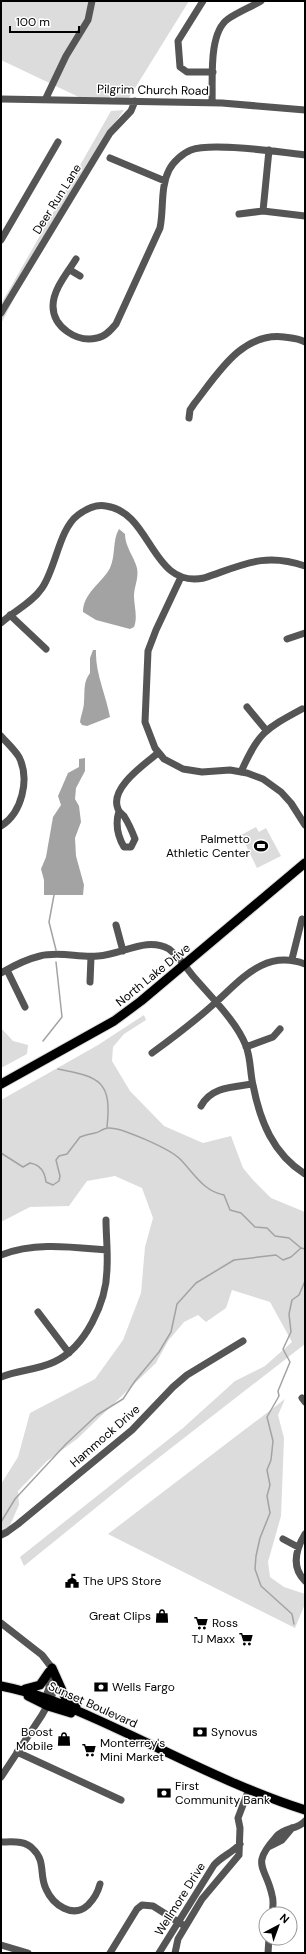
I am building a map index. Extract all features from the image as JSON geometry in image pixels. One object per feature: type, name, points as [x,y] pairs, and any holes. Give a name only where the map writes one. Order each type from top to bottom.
[{"type":"main road","name":"North Lake Drive","points":[[1,1084],[114,1021],[184,966],[305,863]]},
{"type":"main road","points":[[1,1686],[19,1690],[40,1686],[49,1668]]},
{"type":"main road","points":[[49,1668],[65,1697],[89,1716]]},
{"type":"main road","name":"Sunset Boulevard","points":[[19,1690],[89,1716],[249,1789],[305,1810]]},
{"type":"street","points":[[46,98],[66,56],[88,20],[92,1]]},
{"type":"street","points":[[203,1],[178,42],[180,67],[187,72],[213,72]]},
{"type":"street","points":[[212,103],[216,34],[227,19],[261,1]]},
{"type":"street","name":"Pilgrim Church Road","points":[[1,98],[212,103],[305,110]]},
{"type":"street","name":"Deer Run Lane","points":[[1,313],[110,133],[131,111],[135,101]]},
{"type":"street","points":[[1,240],[58,142]]},
{"type":"street","points":[[76,259],[56,292],[53,305],[55,318],[65,329],[76,337],[87,339],[98,338],[109,332],[116,324],[160,228],[163,217],[165,181],[170,169],[179,157],[192,150],[207,147],[269,150],[305,155]]},
{"type":"street","points":[[263,211],[269,150]]},
{"type":"street","points":[[110,158],[165,181]]},
{"type":"street","points":[[240,214],[263,211],[305,216]]},
{"type":"street","points":[[70,270],[80,276]]},
{"type":"street","points":[[189,418],[190,410],[194,404],[242,348],[258,340],[278,336],[297,338],[305,342]]},
{"type":"street","points":[[1,623],[31,601],[42,589],[52,570],[63,538],[72,520],[84,510],[97,506],[113,507],[126,513],[142,532],[158,557],[181,577],[196,580],[263,560],[289,561],[305,566]]},
{"type":"street","points":[[181,577],[156,630],[148,651],[145,722],[158,753],[164,759],[183,769],[202,772],[219,770],[241,772],[263,779],[281,792],[291,803],[305,825]]},
{"type":"street","points":[[10,615],[46,649]]},
{"type":"street","points":[[287,639],[305,633]]},
{"type":"street","points":[[247,707],[266,730]]},
{"type":"street","points":[[241,772],[250,752],[266,730],[302,709]]},
{"type":"street","points":[[1,736],[18,756],[24,778],[21,799],[16,810],[11,818],[1,826]]},
{"type":"street","points":[[119,810],[118,798],[123,785],[158,753]]},
{"type":"street","points":[[292,959],[302,919]]},
{"type":"street","points":[[116,925],[123,951]]},
{"type":"street","points":[[25,1007],[4,971],[35,958],[49,954],[91,957],[104,956],[148,944],[157,944],[173,952],[233,1024],[246,1047],[252,1084],[260,1117],[268,1135],[282,1155],[305,1174]]},
{"type":"street","points":[[90,982],[91,957]]},
{"type":"street","points":[[152,1053],[182,1032],[252,970],[268,963],[292,959],[305,964]]},
{"type":"street","points":[[246,1047],[273,1037],[280,1029]]},
{"type":"street","points":[[201,1106],[205,1098],[214,1092],[252,1084]]},
{"type":"street","points":[[1,1377],[19,1370],[46,1365],[69,1352],[85,1335],[100,1301],[108,1269],[106,1250],[106,1220]]},
{"type":"street","points":[[1,1255],[21,1249],[53,1246],[106,1250]]},
{"type":"street","points":[[38,1312],[69,1352]]},
{"type":"street","name":"Hammock Drive","points":[[1,1534],[7,1532],[18,1524],[122,1439],[173,1387],[187,1375],[243,1342]]},
{"type":"street","points":[[305,1534],[298,1547],[297,1566],[300,1575],[305,1581]]},
{"type":"street","points":[[283,1539],[298,1547]]},
{"type":"street","points":[[1,1623],[38,1651],[49,1668],[49,1688],[47,1701],[35,1725],[1,1777]]},
{"type":"street","points":[[17,1752],[121,1800]]},
{"type":"street","name":"Wellmore Drive","points":[[159,1953],[212,1885],[236,1859],[240,1843],[238,1818],[249,1789]]},
{"type":"street","points":[[272,1906],[272,1894],[260,1863],[264,1853],[279,1833],[305,1821]]},
{"type":"street","points":[[1,1842],[22,1843],[32,1848],[41,1860],[45,1888],[56,1903],[64,1909],[75,1911],[85,1907],[95,1896],[100,1884]]},
{"type":"street","name":"Wellmore Drive","points":[[175,1953],[182,1925],[214,1865],[221,1857],[233,1852],[240,1843]]},
{"type":"street","points":[[110,1953],[137,1909],[142,1905],[153,1906],[182,1925]]},
{"type":"street","points":[[1,1945],[28,1953]]},
{"type":"shaded area","points":[[1,1],[189,1],[127,101],[83,99],[1,60]]},
{"type":"shaded area","points":[[124,110],[97,149],[31,265],[1,324],[1,304],[111,111]]},
{"type":"shaded area","points":[[119,529],[125,534],[126,543],[137,568],[134,596],[136,619],[134,627],[130,629],[96,620],[83,612],[86,599],[89,594],[110,568],[113,558],[115,538]]},
{"type":"shaded area","points":[[93,650],[96,650],[97,667],[110,717],[87,726],[82,725],[80,722],[84,704],[85,683],[90,673],[90,658]]},
{"type":"shaded area","points":[[85,758],[85,771],[76,788],[75,799],[79,806],[81,822],[75,838],[76,856],[84,885],[83,895],[44,895],[44,880],[41,869],[46,857],[53,817],[61,805],[58,796],[68,773],[79,767],[79,759]]},
{"type":"shaded area","name":"Palmetto Athletic Center","points":[[256,827],[259,832],[266,828],[281,856],[257,868],[241,835]]},
{"type":"shaded area","points":[[144,1015],[146,1020],[124,1034],[113,1047],[112,1061],[130,1091],[164,1126],[203,1143],[231,1136],[243,1168],[253,1180],[271,1198],[305,1212],[305,1344],[130,1480],[24,1566],[20,1557],[183,1428],[235,1381],[265,1366],[292,1342],[270,1302],[232,1290],[226,1308],[206,1322],[198,1315],[184,1322],[168,1341],[156,1363],[77,1439],[47,1461],[18,1491],[19,1505],[7,1532],[1,1535],[1,1484],[18,1457],[30,1413],[95,1379],[123,1340],[141,1293],[145,1247],[153,1218],[142,1188],[115,1176],[87,1181],[69,1206],[30,1207],[1,1222],[1,1100],[98,1045]]},
{"type":"shaded area","points":[[1,1028],[13,1041],[28,1045],[27,1054],[1,1068]]},
{"type":"shaded area","points":[[285,1399],[278,1415],[284,1438],[281,1516],[268,1562],[270,1577],[284,1587],[305,1594],[305,1604],[295,1628],[108,1534]]},
{"type":"waterway","points":[[54,895],[49,922],[56,950]]},
{"type":"waterway","points":[[43,1041],[62,1017],[56,962]]},
{"type":"waterway","points":[[58,1069],[84,1075],[100,1084],[105,1091],[107,1100],[107,1127]]},
{"type":"waterway","points":[[1,1153],[23,1167],[30,1163],[37,1165],[45,1175],[46,1182],[53,1185],[59,1181],[60,1176],[56,1160],[59,1156],[67,1154],[80,1137],[97,1133],[106,1128],[123,1131],[145,1139],[175,1155],[205,1186],[210,1190],[224,1195],[230,1210],[241,1213],[255,1227],[267,1228],[275,1236],[289,1238],[301,1248],[305,1249]]},
{"type":"waterway","points":[[1,1522],[15,1499],[66,1444],[97,1415],[123,1399],[135,1381],[159,1352],[171,1332],[177,1304],[196,1283],[234,1260],[276,1255],[283,1260],[291,1257],[301,1248]]},
{"type":"waterway","points":[[294,1624],[292,1614],[261,1586],[255,1569],[260,1538],[270,1513],[267,1496],[270,1485],[267,1470],[271,1460],[273,1441],[267,1417],[279,1396],[278,1391],[290,1362],[283,1349],[291,1332],[289,1314],[292,1300],[299,1295],[305,1281]]},
{"type":"place","name":"Palmetto Athletic Center","points":[[261,846]]},
{"type":"place","name":"The UPS Store","points":[[72,1581]]},
{"type":"place","name":"Great Clips","points":[[162,1616]]},
{"type":"place","name":"Ross","points":[[201,1623]]},
{"type":"place","name":"TJ Maxx","points":[[246,1639]]},
{"type":"place","name":"Wells Fargo","points":[[101,1687]]},
{"type":"place","name":"Synovus","points":[[200,1732]]},
{"type":"place","name":"Boost Mobile","points":[[64,1739]]},
{"type":"place","name":"Monterrey's Mini Market","points":[[89,1750]]},
{"type":"place","name":"First Community Bank","points":[[164,1793]]}]
